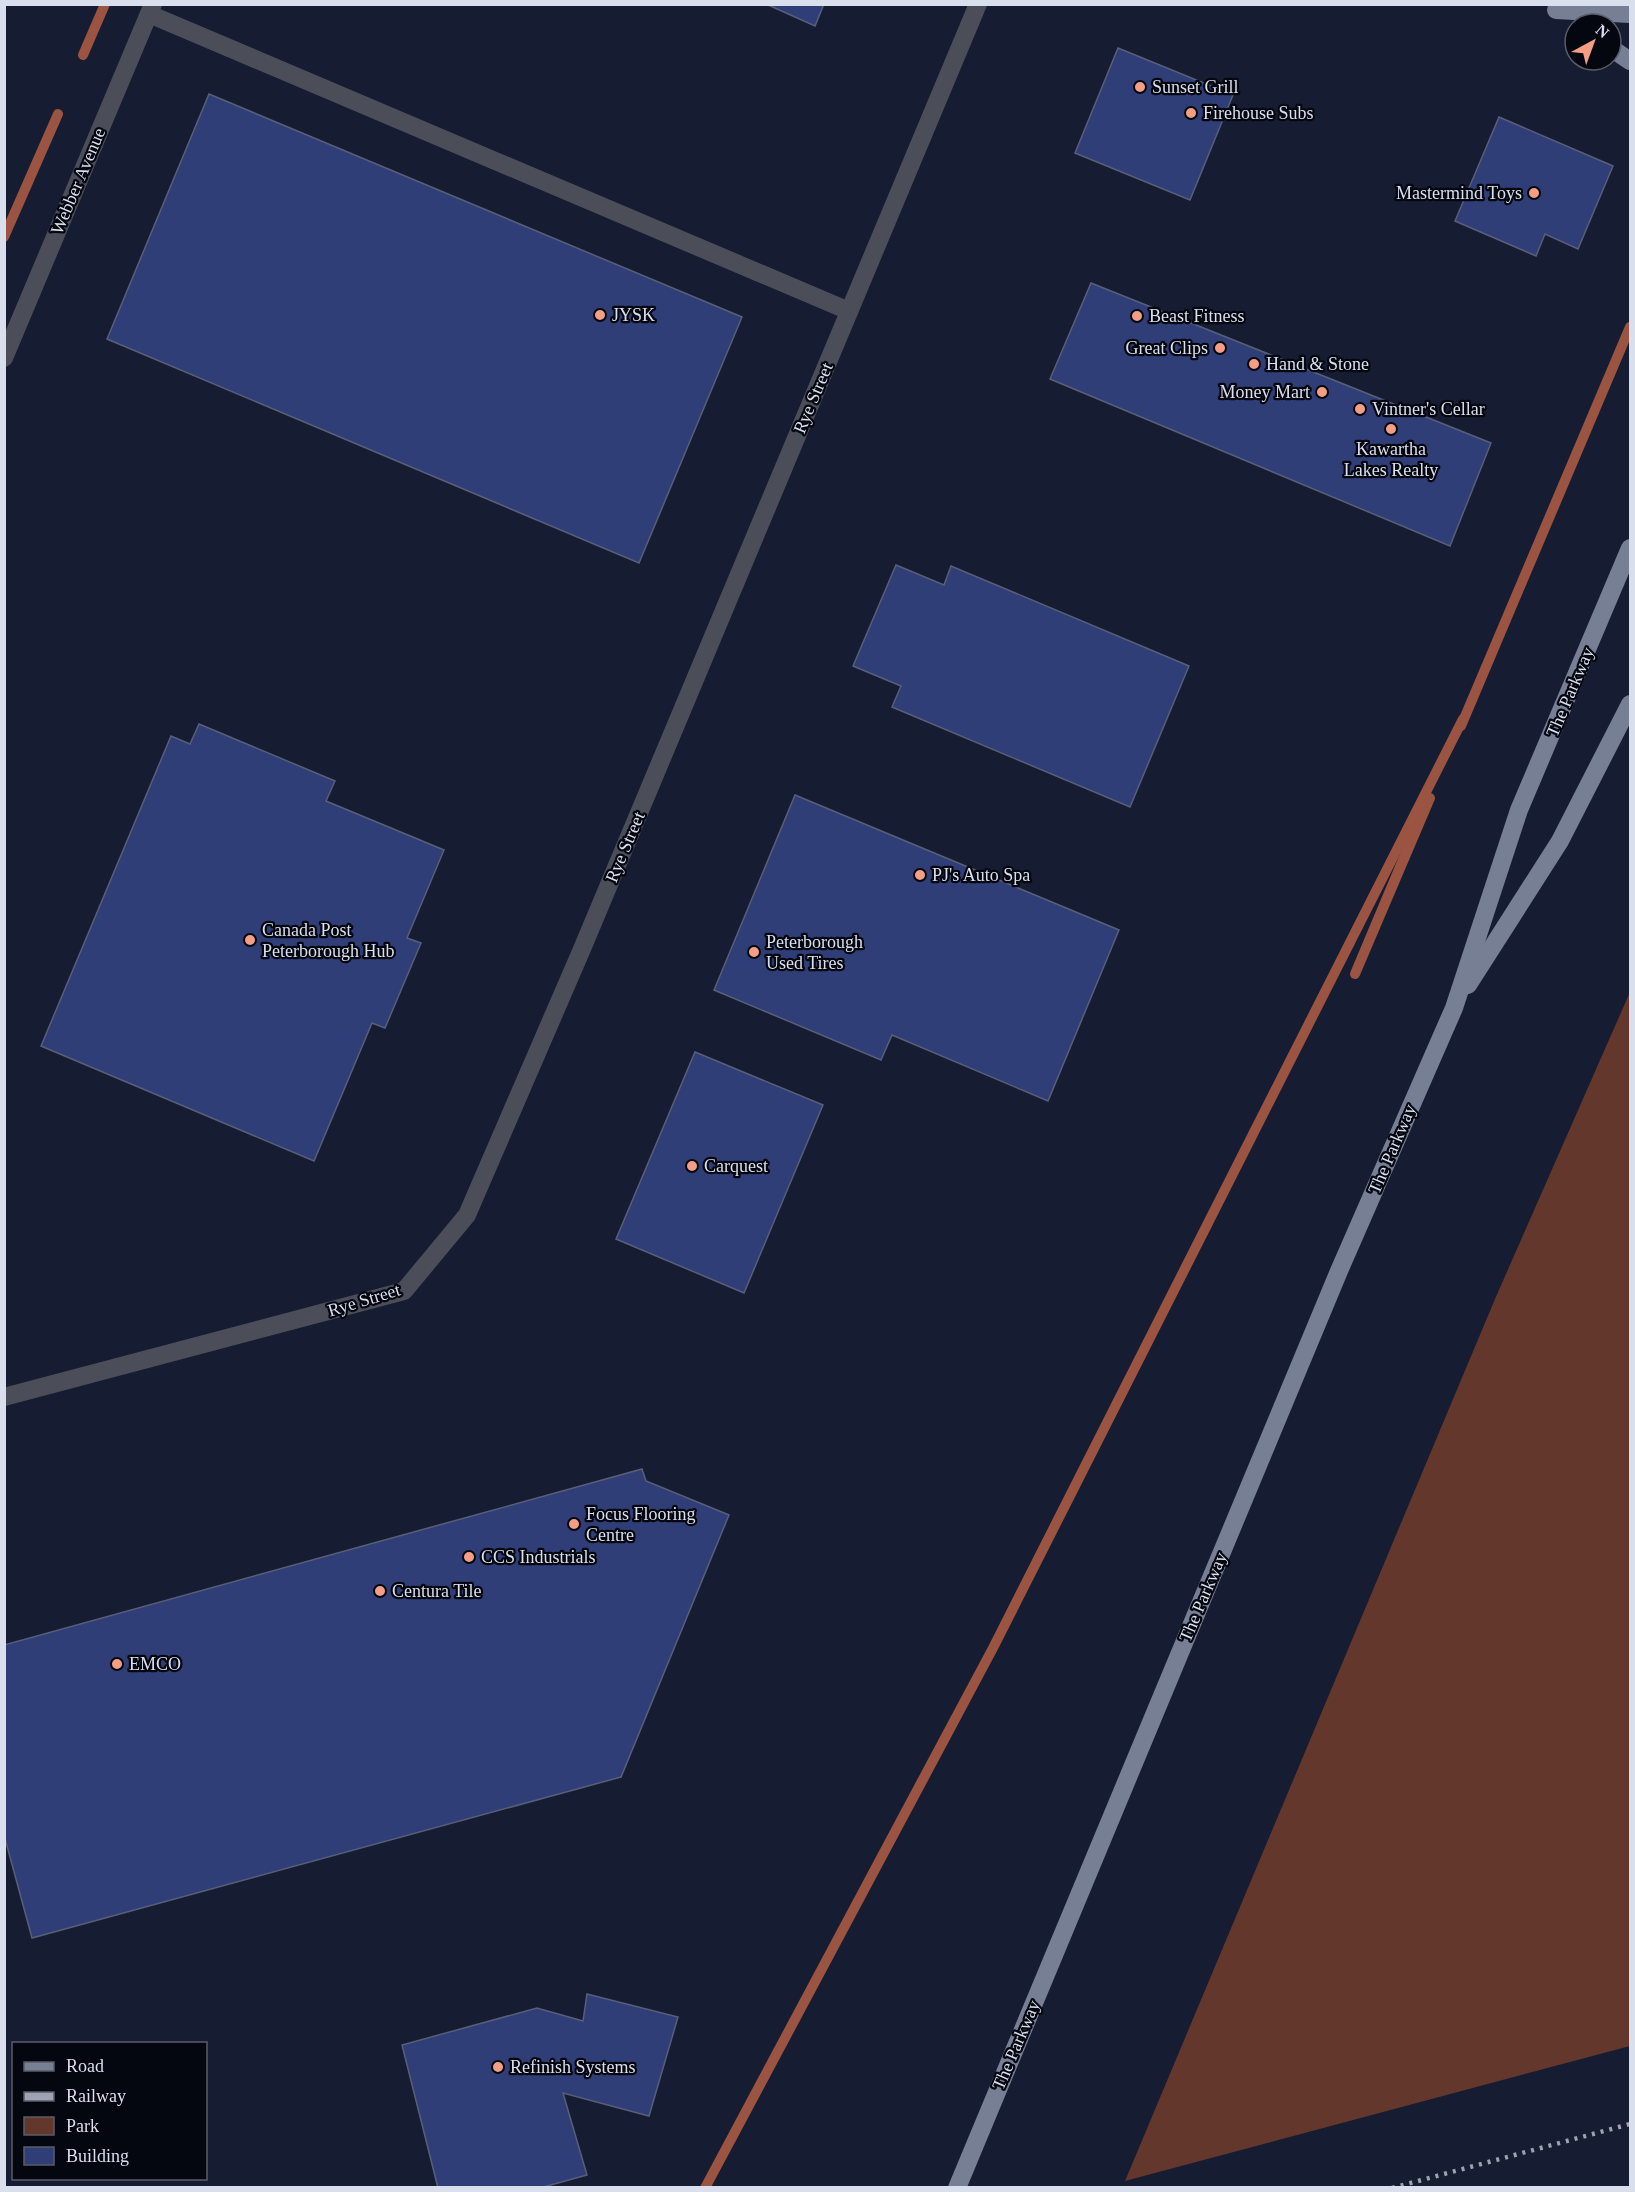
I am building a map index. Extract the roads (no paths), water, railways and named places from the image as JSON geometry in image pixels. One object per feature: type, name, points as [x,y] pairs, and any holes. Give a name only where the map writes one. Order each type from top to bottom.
[{"type":"main road","points":[[1549,7],[1630,14]]},
{"type":"main road","points":[[1549,7],[1563,16]]},
{"type":"main road","name":"The Parkway","points":[[957,2187],[1339,1271],[1454,1008],[1519,810],[1630,548]]},
{"type":"main road","name":"The Parkway","points":[[1454,1008],[1560,841],[1630,704]]},
{"type":"street","name":"Rye Street","points":[[4,1397],[404,1292],[468,1215],[978,4]]},
{"type":"street","points":[[151,9],[849,311]]},
{"type":"street","name":"Webber Avenue","points":[[4,358],[151,9]]},
{"type":"waterway","points":[[83,55],[105,4]]},
{"type":"waterway","points":[[4,237],[58,114]]},
{"type":"waterway","points":[[1461,726],[1630,327]]},
{"type":"waterway","points":[[705,2188],[993,1648],[1463,719]]},
{"type":"waterway","points":[[1426,805],[1355,974],[1430,798]]},
{"type":"railway","points":[[1392,2188],[1630,2124]]},
{"type":"place","name":"Sunset Grill","points":[[1140,87]]},
{"type":"place","name":"Firehouse Subs","points":[[1191,113]]},
{"type":"place","name":"Mastermind Toys","points":[[1534,193]]},
{"type":"place","name":"JYSK","points":[[600,315]]},
{"type":"place","name":"Beast Fitness","points":[[1137,316]]},
{"type":"place","name":"Great Clips","points":[[1220,348]]},
{"type":"place","name":"Hand & Stone","points":[[1254,364]]},
{"type":"place","name":"Money Mart","points":[[1322,392]]},
{"type":"place","name":"Vintner's Cellar","points":[[1360,409]]},
{"type":"place","name":"Kawartha Lakes Realty","points":[[1391,429]]},
{"type":"place","name":"PJ's Auto Spa","points":[[920,875]]},
{"type":"place","name":"Canada Post Peterborough Hub","points":[[250,940]]},
{"type":"place","name":"Peterborough Used Tires","points":[[754,952]]},
{"type":"place","name":"Carquest","points":[[692,1166]]},
{"type":"place","name":"Focus Flooring Centre","points":[[574,1524]]},
{"type":"place","name":"CCS Industrials","points":[[469,1557]]},
{"type":"place","name":"Centura Tile","points":[[380,1591]]},
{"type":"place","name":"EMCO","points":[[117,1664]]},
{"type":"place","name":"Refinish Systems","points":[[498,2067]]}]
